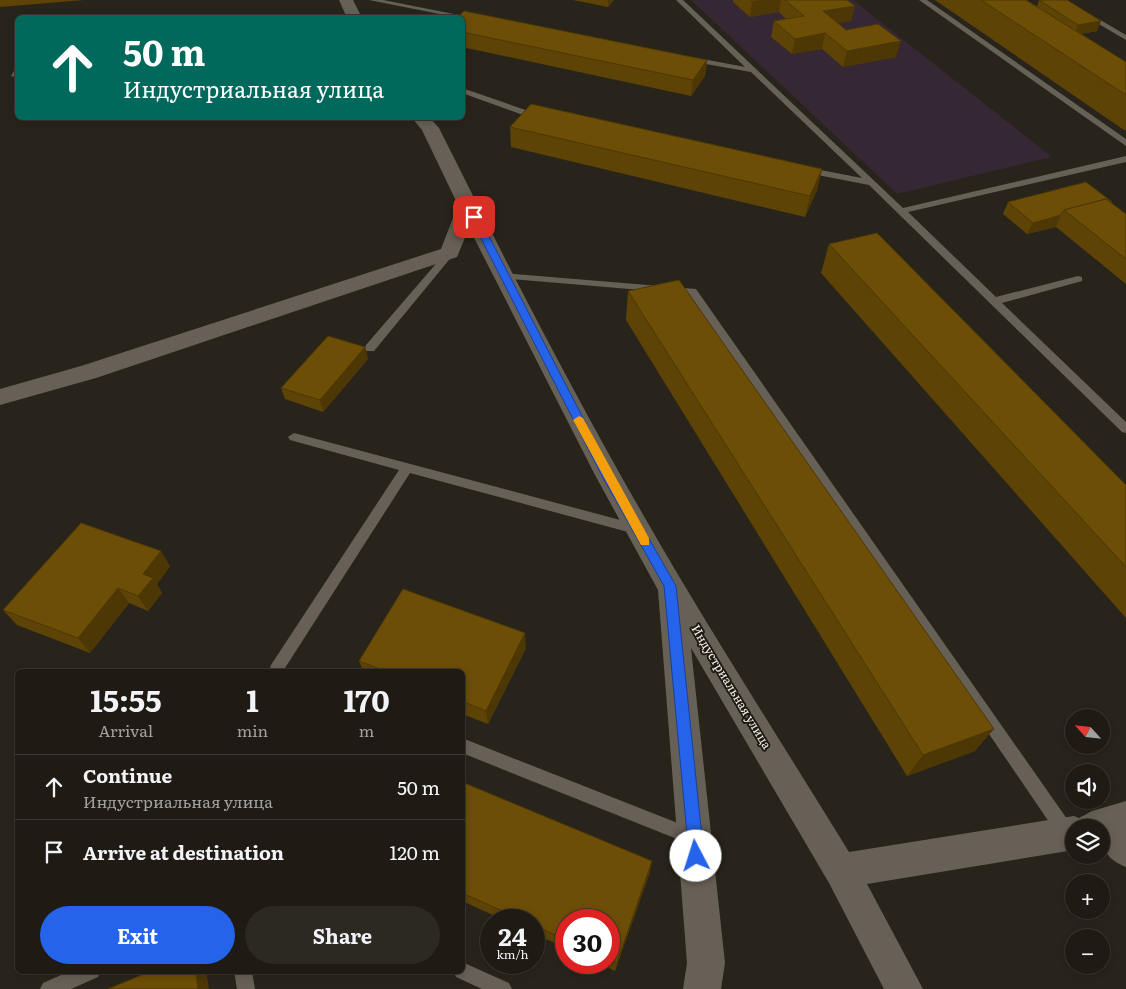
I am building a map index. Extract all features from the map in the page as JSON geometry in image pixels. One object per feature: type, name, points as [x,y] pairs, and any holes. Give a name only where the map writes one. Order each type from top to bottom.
[{"type":"street","points":[[346,0],[354,15]]},
{"type":"street","name":"Индустриальная улица","points":[[423,120],[430,128],[503,276],[670,586],[841,871],[904,989]]},
{"type":"street","points":[[0,397],[88,372],[450,253],[468,204]]},
{"type":"street","points":[[670,586],[706,963],[702,989]]},
{"type":"street","points":[[841,871],[1065,836]]},
{"type":"lane","points":[[372,0],[452,15]]},
{"type":"lane","points":[[679,0],[902,211],[1126,429]]},
{"type":"lane","points":[[922,0],[1126,143]]},
{"type":"lane","points":[[1061,0],[1126,38]]},
{"type":"lane","points":[[465,17],[479,20]]},
{"type":"lane","points":[[683,58],[751,70]]},
{"type":"lane","points":[[465,91],[530,116],[549,120]]},
{"type":"lane","points":[[902,211],[1126,159]]},
{"type":"lane","points":[[794,168],[872,183]]},
{"type":"lane","points":[[370,348],[450,253]]},
{"type":"lane","points":[[503,276],[692,291],[1090,819]]},
{"type":"lane","points":[[995,301],[1078,279]]},
{"type":"lane","points":[[294,437],[639,530]]},
{"type":"lane","points":[[277,669],[407,467]]},
{"type":"lane","points":[[465,746],[695,838]]},
{"type":"lane","points":[[465,972],[503,989]]},
{"type":"lane","points":[[49,989],[85,974]]},
{"type":"lane","points":[[243,974],[246,989]]},
{"type":"shaded area","points":[[691,0],[853,0],[1052,157],[897,194]]},
{"type":"building","points":[[785,0],[847,0],[855,6],[823,11],[846,30],[878,24],[901,41],[847,51],[825,33],[795,39],[774,21],[804,16]]},
{"type":"building","points":[[981,0],[1026,0],[1126,62],[1126,95]]},
{"type":"building","points":[[1039,0],[1067,0],[1101,21],[1078,25]]},
{"type":"building","points":[[464,11],[707,60],[693,80],[465,33],[465,15],[460,15]]},
{"type":"building","points":[[531,104],[822,169],[810,196],[510,127]]},
{"type":"building","points":[[1086,182],[1112,202],[1106,199],[1064,210],[1061,215],[1033,223],[1008,202]]},
{"type":"building","points":[[1106,199],[1126,214],[1126,259],[1064,210]]},
{"type":"building","points":[[877,233],[1126,485],[1126,567],[829,244]]},
{"type":"building","points":[[679,280],[994,729],[923,755],[628,291]]},
{"type":"building","points":[[328,336],[365,347],[320,400],[281,388]]},
{"type":"building","points":[[81,523],[161,551],[143,574],[153,578],[138,596],[118,588],[78,638],[3,610]]},
{"type":"building","points":[[403,589],[525,633],[486,711],[465,702],[465,669],[380,669],[359,661]]},
{"type":"building","points":[[465,783],[652,861],[620,954],[620,909],[555,909],[555,935],[545,930],[545,909],[498,909],[465,894]]},
{"type":"building","points":[[144,974],[196,974],[198,989],[108,989]]},
{"type":"slow traffic","points":[[579,420],[645,541]]},
{"type":"route","points":[[474,217],[608,476],[670,586],[696,856]]}]
